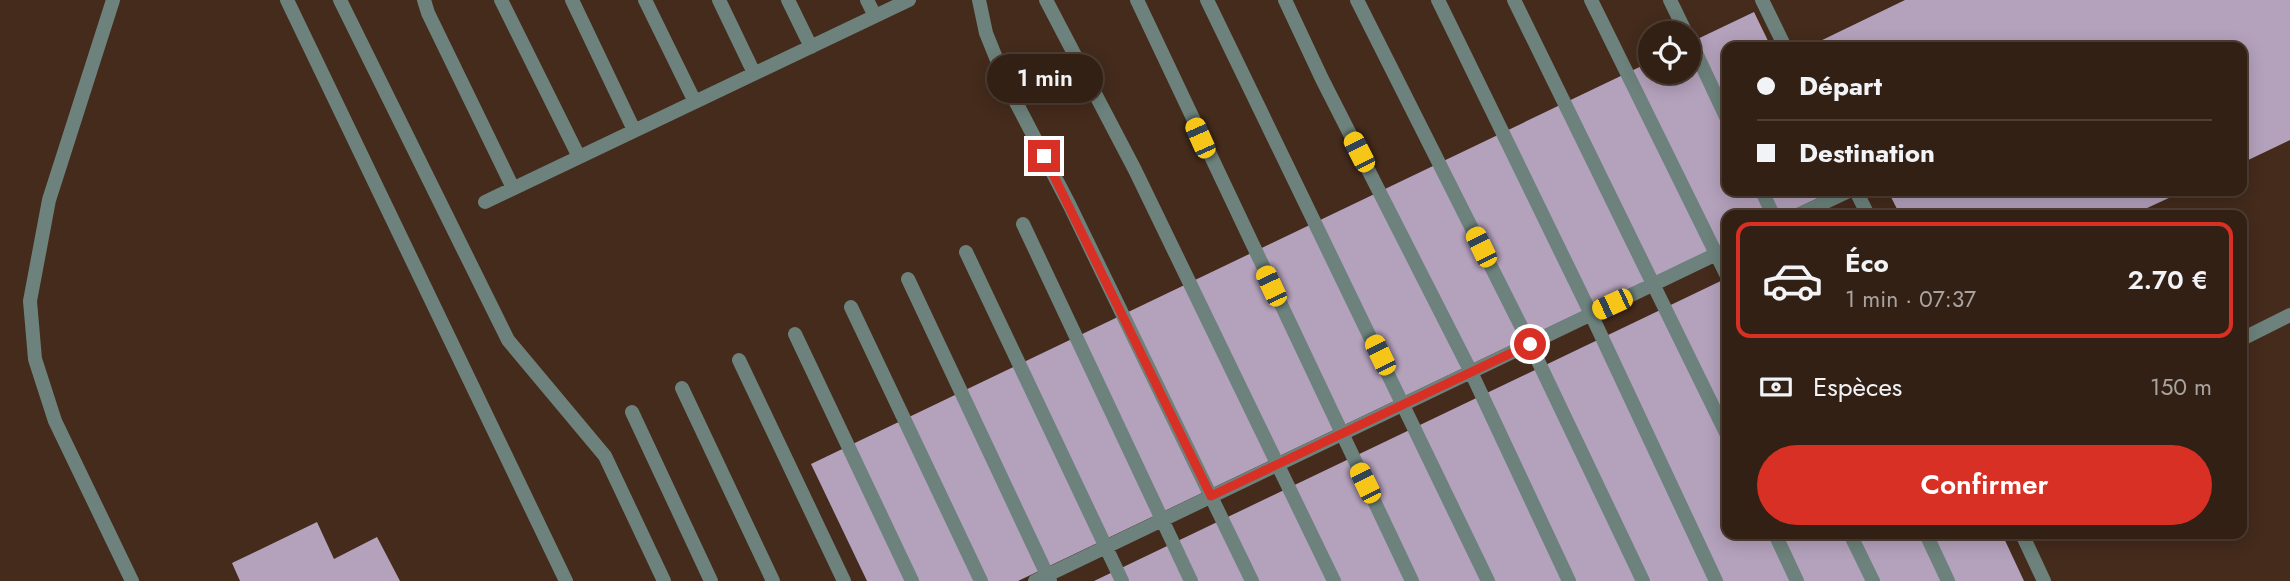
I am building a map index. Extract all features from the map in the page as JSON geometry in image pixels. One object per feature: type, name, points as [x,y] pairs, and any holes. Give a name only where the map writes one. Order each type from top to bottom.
[{"type":"lane","points":[[113,0],[50,200],[30,301],[35,359],[55,421],[132,581]]},
{"type":"lane","points":[[287,0],[566,581]]},
{"type":"lane","points":[[340,0],[508,340],[605,456],[664,581]]},
{"type":"lane","points":[[424,0],[513,188]]},
{"type":"lane","points":[[500,0],[579,157]]},
{"type":"lane","points":[[572,0],[634,130]]},
{"type":"lane","points":[[645,0],[695,102]]},
{"type":"lane","points":[[719,0],[754,74]]},
{"type":"lane","points":[[788,0],[811,47]]},
{"type":"lane","points":[[867,0],[875,16]]},
{"type":"lane","points":[[485,202],[909,0]]},
{"type":"lane","points":[[979,0],[986,33],[1007,85],[1069,204],[1252,581]]},
{"type":"lane","points":[[1045,0],[1135,170],[1334,581]]},
{"type":"lane","points":[[1137,0],[1412,581]]},
{"type":"lane","points":[[1207,0],[1489,581]]},
{"type":"lane","points":[[1285,0],[1328,91],[1471,372],[1569,581]]},
{"type":"lane","points":[[1357,0],[1530,344],[1643,581]]},
{"type":"lane","points":[[1438,0],[1591,314],[1716,581]]},
{"type":"lane","points":[[1514,0],[1722,425]]},
{"type":"lane","points":[[908,279],[1044,579],[1211,496],[1722,252],[1591,0]]},
{"type":"lane","points":[[1670,0],[1680,21]]},
{"type":"lane","points":[[1764,1],[1783,42]]},
{"type":"lane","points":[[1701,64],[1722,108]]},
{"type":"lane","points":[[1809,210],[1838,196]]},
{"type":"lane","points":[[1023,224],[1191,581]]},
{"type":"lane","points":[[966,252],[1122,581]]},
{"type":"lane","points":[[850,307],[981,581]]},
{"type":"lane","points":[[2247,336],[2290,315]]},
{"type":"lane","points":[[795,334],[912,581]]},
{"type":"lane","points":[[739,360],[844,581]]},
{"type":"lane","points":[[682,388],[773,581]]},
{"type":"lane","points":[[632,412],[711,581]]},
{"type":"lane","points":[[1777,539],[1797,581]]},
{"type":"lane","points":[[1852,539],[1872,581]]},
{"type":"lane","points":[[1928,539],[1948,581]]},
{"type":"lane","points":[[2024,539],[2044,581]]},
{"type":"building","points":[[1905,0],[2290,0],[2290,140],[2247,161],[2247,42],[1818,42]]},
{"type":"building","points":[[1754,12],[1769,42],[1722,42],[1722,196],[1822,196],[1793,210],[1722,210],[1722,244],[1018,581],[867,581],[811,464],[1638,68],[1638,84],[1701,84],[1701,37]]},
{"type":"building","points":[[1890,196],[2173,196],[2143,210],[1898,210]]},
{"type":"building","points":[[1722,280],[1722,539],[2004,539],[2024,581],[1094,581]]},
{"type":"building","points":[[317,522],[334,559],[377,537],[400,581],[240,581],[232,563]]},
{"type":"route","points":[[1044,156],[1211,496],[1530,344]]}]
